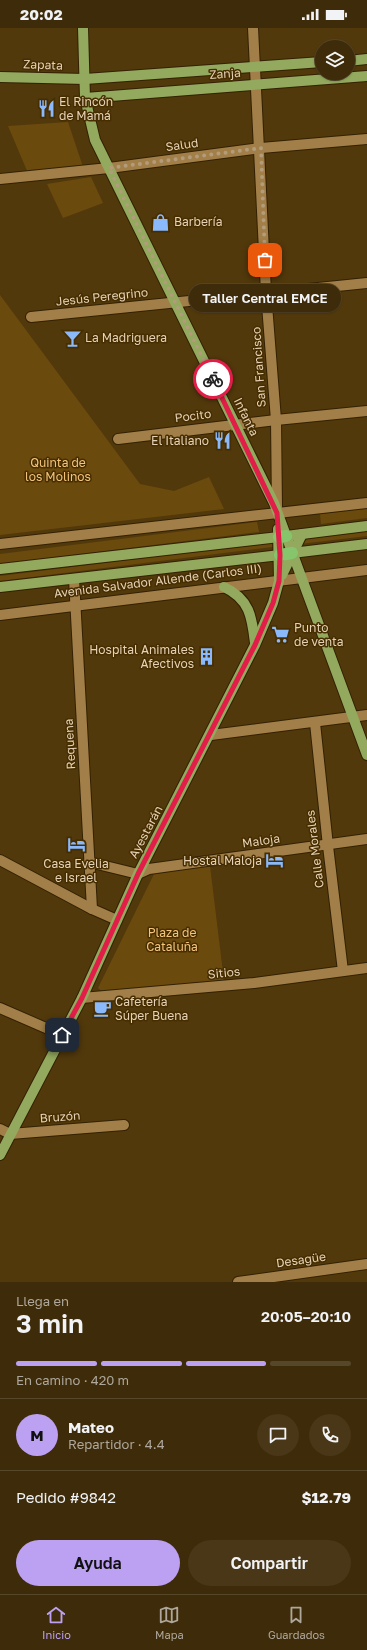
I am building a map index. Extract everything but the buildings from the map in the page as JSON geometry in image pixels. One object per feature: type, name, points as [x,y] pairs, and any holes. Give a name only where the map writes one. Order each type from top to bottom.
[{"type":"main road","points":[[83,28],[84,79]]},
{"type":"main road","points":[[355,60],[367,59]]},
{"type":"main road","name":"Zanja","points":[[84,79],[315,63]]},
{"type":"main road","name":"Zanja","points":[[85,98],[367,76]]},
{"type":"main road","name":"Zapata","points":[[0,77],[84,79]]},
{"type":"main road","name":"Infanta","points":[[84,79],[85,98],[95,140],[277,513],[286,554],[302,578],[367,755]]},
{"type":"main road","points":[[0,569],[367,526]]},
{"type":"main road","points":[[286,554],[302,534]]},
{"type":"main road","name":"Avenida Salvador Allende (Carlos III)","points":[[0,587],[367,544]]},
{"type":"main road","name":"Ayestarán","points":[[0,1155],[82,998],[138,874],[211,735],[255,645],[273,603],[286,554]]},
{"type":"main road","points":[[224,588],[239,596],[250,613],[255,645]]},
{"type":"street","name":"San Francisco","points":[[253,28],[261,148],[266,292],[276,420],[277,513]]},
{"type":"street","name":"Salud","points":[[0,179],[109,168],[261,148],[367,139]]},
{"type":"street","name":"Jesús Peregrino","points":[[31,317],[266,292],[367,283]]},
{"type":"street","name":"Pocito","points":[[118,439],[234,424],[367,411]]},
{"type":"street","points":[[0,544],[367,503]]},
{"type":"street","name":"Avenida Salvador Allende (Carlos III)","points":[[0,614],[367,570]]},
{"type":"street","name":"Requena","points":[[74,579],[77,605],[92,908]]},
{"type":"street","points":[[211,735],[315,723],[367,715]]},
{"type":"street","name":"Calle Morales","points":[[315,723],[328,846],[344,971]]},
{"type":"street","name":"Maloja","points":[[138,874],[149,869],[328,846],[367,839]]},
{"type":"street","points":[[0,860],[117,920]]},
{"type":"street","points":[[89,862],[138,874]]},
{"type":"street","name":"Sitios","points":[[82,998],[254,983],[367,968]]},
{"type":"street","points":[[0,1008],[62,1035]]},
{"type":"street","name":"Bruzón","points":[[10,1134],[124,1126]]},
{"type":"street","points":[[0,1129],[10,1134]]},
{"type":"street","name":"Desagüe","points":[[238,1282],[367,1264]]},
{"type":"green space","points":[[68,122],[83,167],[28,173],[8,126]]},
{"type":"green space","points":[[91,177],[103,203],[63,218],[47,184]]},
{"type":"green space","name":"Quinta de los Molinos","points":[[0,295],[140,484],[174,491],[209,477],[224,509],[0,535]]},
{"type":"green space","points":[[367,508],[367,518],[321,524],[320,514]]},
{"type":"green space","points":[[257,522],[259,532],[0,564],[0,554]]},
{"type":"green space","points":[[367,530],[367,536],[300,544],[303,538]]},
{"type":"green space","points":[[272,542],[273,547],[0,581],[0,576]]},
{"type":"green space","name":"Plaza de Cataluña","points":[[210,866],[224,981],[104,993],[98,988],[155,872]]},
{"type":"way so far","points":[[213,379],[109,168],[261,148],[265,260]]},
{"type":"place","name":"El Rincón de Mamá","points":[[46,109]]},
{"type":"place","name":"Barbería","points":[[161,222]]},
{"type":"place","name":"Taller Central EMCE","points":[[265,260]]},
{"type":"place","name":"La Madriguera","points":[[72,338]]},
{"type":"place","name":"El Italiano","points":[[222,441]]},
{"type":"place","name":"Punto de venta","points":[[281,635]]},
{"type":"place","name":"Hospital Animales Afectivos","points":[[207,657]]},
{"type":"place","name":"Casa Evelia e Israel","points":[[76,845]]},
{"type":"place","name":"Hostal Maloja","points":[[275,861]]},
{"type":"place","name":"Cafetería Súper Buena","points":[[102,1009]]},
{"type":"route","points":[[62,1035],[82,998],[138,874],[211,735],[255,645],[273,603],[279,581],[280,555],[277,513],[274,503],[213,379]]}]
